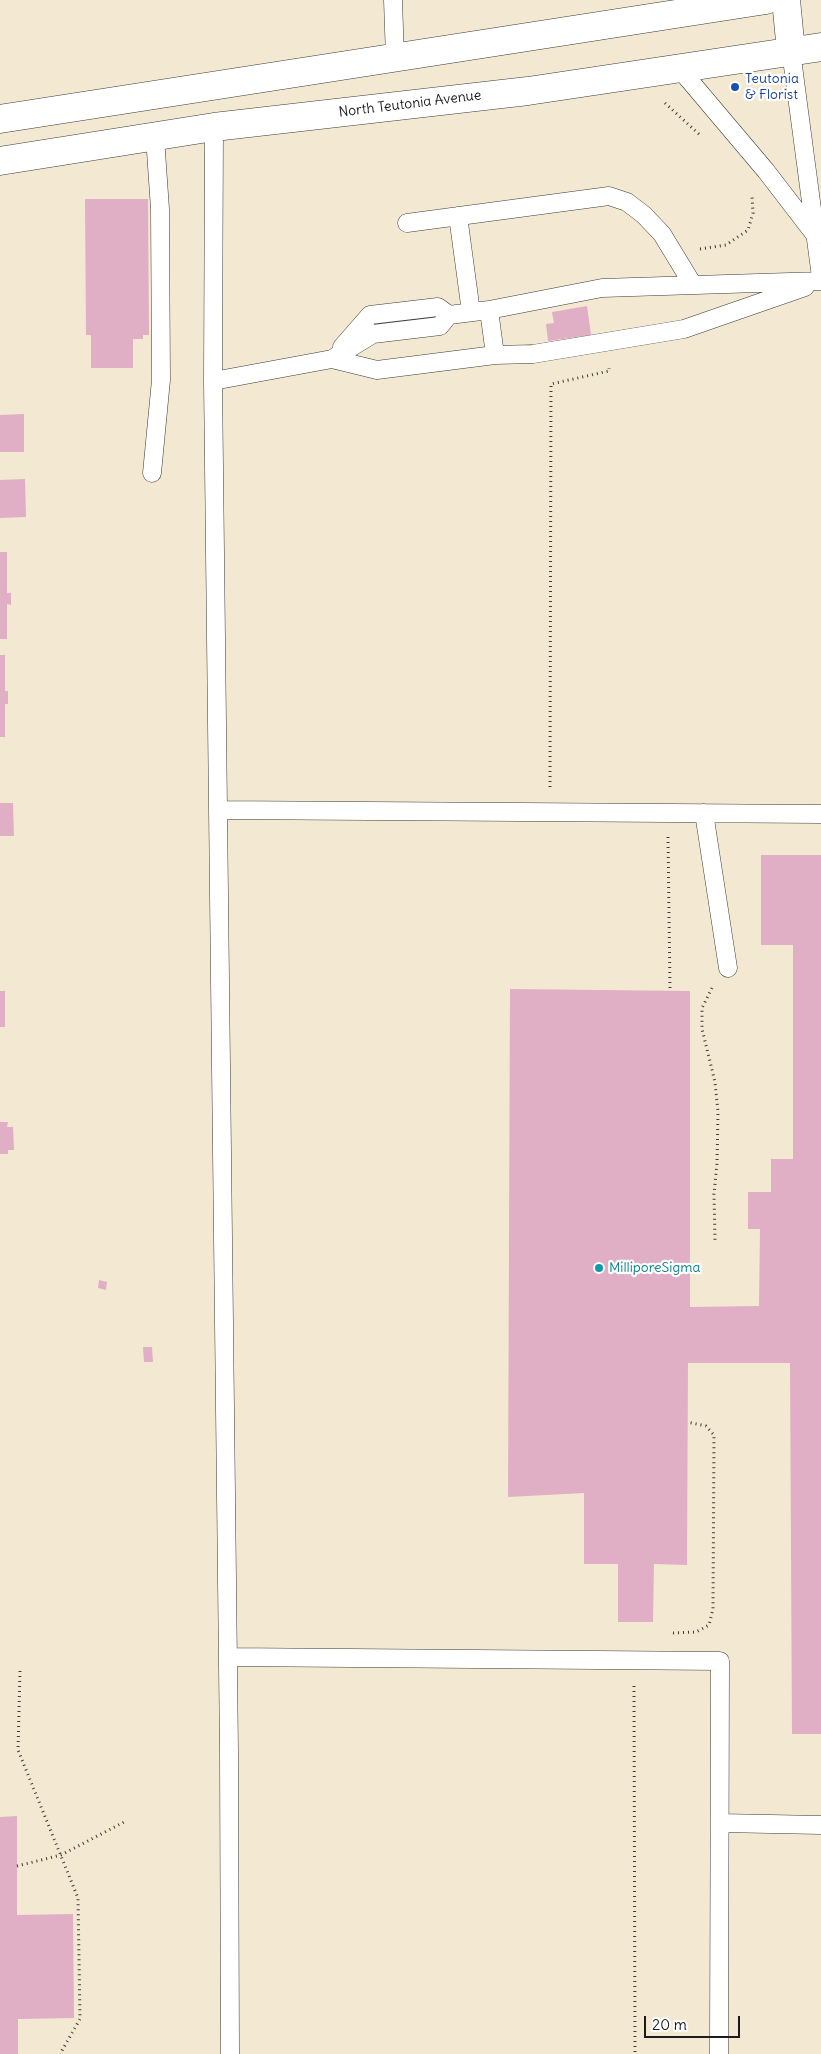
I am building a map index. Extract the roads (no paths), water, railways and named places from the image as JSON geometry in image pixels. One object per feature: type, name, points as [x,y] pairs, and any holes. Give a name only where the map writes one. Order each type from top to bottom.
[{"type":"main road","points":[[0,119],[766,0]]},
{"type":"main road","points":[[786,0],[791,51]]},
{"type":"main road","name":"North Teutonia Avenue","points":[[0,161],[214,127],[528,91],[821,47]]},
{"type":"lane","points":[[393,0],[395,58]]},
{"type":"lane","points":[[791,51],[818,228],[821,280]]},
{"type":"lane","points":[[679,68],[766,171],[818,228]]},
{"type":"lane","points":[[214,127],[214,381],[228,1656],[230,2054]]},
{"type":"lane","points":[[152,473],[161,380],[160,210],[155,137]]},
{"type":"lane","points":[[407,223],[609,196],[627,202],[644,215],[662,234],[693,285]]},
{"type":"lane","points":[[458,216],[471,312]]},
{"type":"lane","points":[[214,381],[332,359],[372,334],[440,326],[449,315],[489,310],[602,288],[821,280]]},
{"type":"lane","points":[[332,359],[377,370],[496,355],[533,354],[604,343],[684,329],[821,280]]},
{"type":"lane","points":[[489,310],[496,355]]},
{"type":"lane","points":[[218,810],[821,814]]},
{"type":"lane","points":[[704,813],[728,968]]},
{"type":"lane","points":[[228,1656],[720,1661],[719,2054]]},
{"type":"lane","points":[[720,1823],[821,1826]]},
{"type":"place","name":"Teutonia & Florist","points":[[735,87]]},
{"type":"place","name":"MilliporeSigma","points":[[599,1268]]}]
